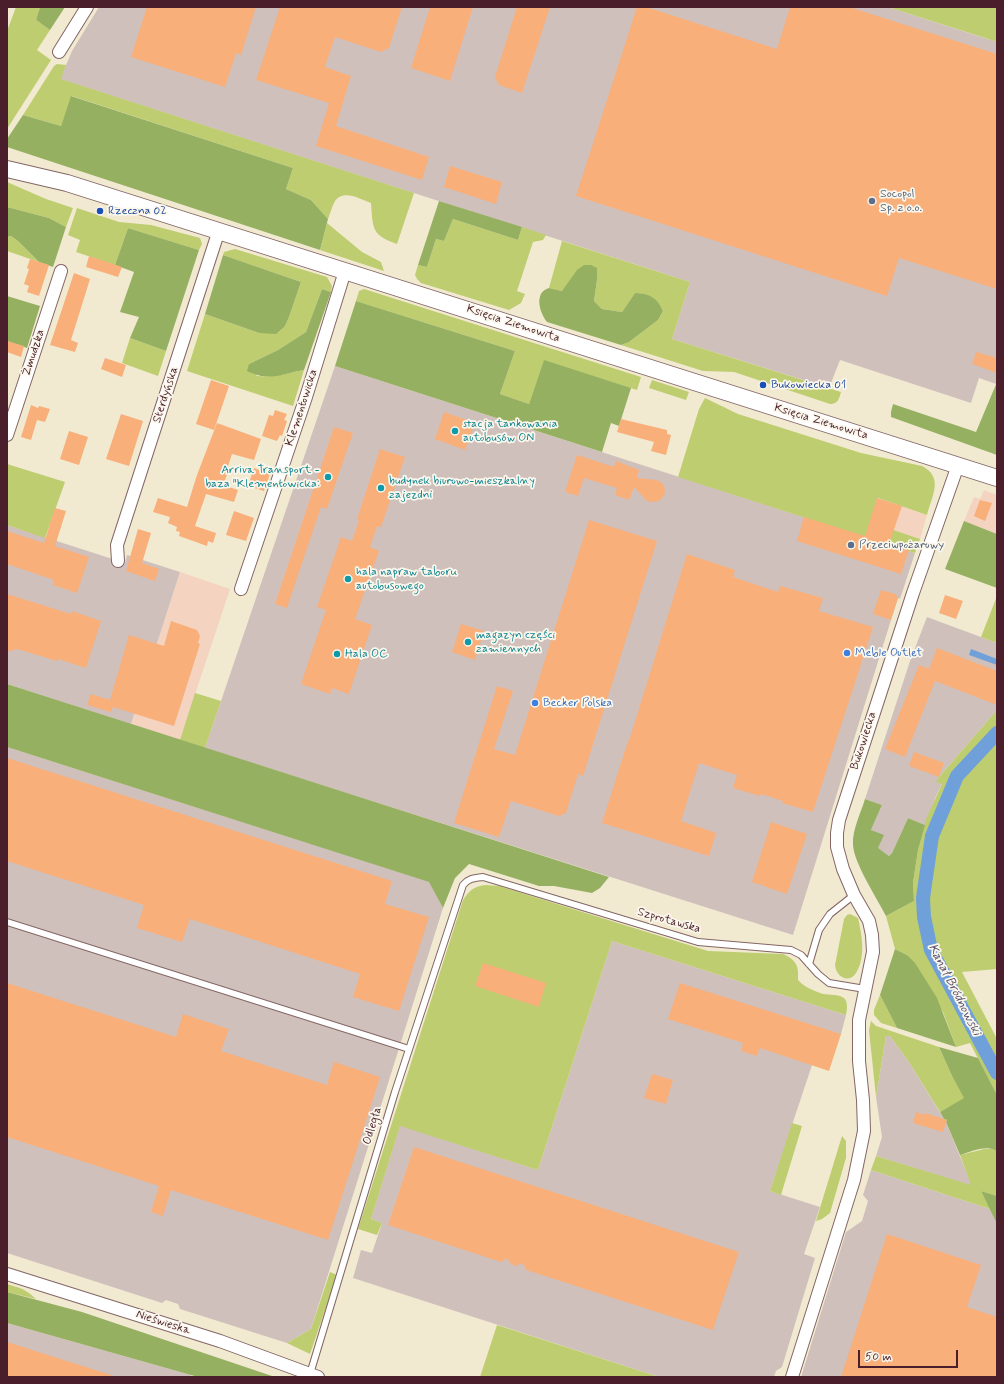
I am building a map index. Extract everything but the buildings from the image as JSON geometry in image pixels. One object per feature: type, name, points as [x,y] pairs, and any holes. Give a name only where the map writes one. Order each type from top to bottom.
[{"type":"street","points":[[59,52],[87,7]]},
{"type":"street","name":"Księcia Ziemowita","points":[[7,157],[67,183]]},
{"type":"street","name":"Księcia Ziemowita","points":[[7,169],[67,183],[219,230],[997,478]]},
{"type":"street","name":"Sterdyńska","points":[[118,561],[117,546],[219,230]]},
{"type":"street","name":"Żmudzka","points":[[7,435],[61,271]]},
{"type":"street","name":"Klementowicka","points":[[241,589],[306,397],[345,271]]},
{"type":"street","name":"Bukowiecka","points":[[792,1377],[854,1180],[864,1131],[863,1100],[859,1061],[859,1020],[873,952],[872,935],[868,921],[854,895],[843,869],[838,847],[837,833],[839,820],[912,593],[958,466]]},
{"type":"street","name":"Nieświeska","points":[[7,1274],[220,1342],[314,1376]]},
{"type":"lane","name":"Szprotawska","points":[[463,885],[467,880],[472,878],[483,878],[698,942],[791,950],[802,955],[818,974],[829,983],[865,989]]},
{"type":"lane","name":"Odległa","points":[[314,1376],[409,1049],[463,885]]},
{"type":"lane","points":[[809,964],[819,930],[830,914],[854,895]]},
{"type":"lane","points":[[7,922],[409,1049]]},
{"type":"shaded area","points":[[99,7],[888,7],[997,42],[996,384],[979,378],[971,403],[840,360],[829,388],[672,339],[690,282],[60,79],[72,51]]},
{"type":"shaded area","points":[[335,366],[915,553],[900,599],[898,598],[793,935],[205,748]]},
{"type":"shaded area","points":[[984,490],[997,495],[997,534],[964,521],[974,497],[980,499]]},
{"type":"shaded area","points":[[877,498],[927,515],[920,539],[870,522]]},
{"type":"shaded area","points":[[7,525],[125,563],[127,555],[180,572],[131,724],[7,684]]},
{"type":"shaded area","points":[[180,572],[230,589],[180,740],[131,724]]},
{"type":"shaded area","points":[[927,617],[997,643],[997,710],[939,777],[942,784],[925,825],[908,818],[892,853],[889,856],[877,848],[871,830],[882,805],[865,799],[910,661]]},
{"type":"shaded area","points":[[7,747],[430,882],[443,908],[311,1329],[287,1343],[180,1309],[178,1304],[166,1300],[162,1303],[7,1253]]},
{"type":"shaded area","points":[[612,941],[846,1015],[841,1034],[812,1065],[770,1191],[820,1207],[804,1254],[815,1258],[782,1367],[776,1371],[774,1377],[659,1377],[353,1278],[361,1250],[372,1253],[382,1223],[371,1219],[400,1125],[538,1170]]},
{"type":"shaded area","points":[[886,1036],[890,1036],[909,1062],[944,1119],[947,1120],[946,1122],[972,1186],[876,1156],[882,1137],[876,1097]]},
{"type":"shaded area","points":[[871,1170],[990,1209],[997,1224],[997,1377],[801,1377],[846,1232],[862,1221],[868,1201],[863,1195]]},
{"type":"shaded area","points":[[7,1323],[191,1375],[190,1377],[7,1377]]},
{"type":"green space","points":[[16,7],[40,7],[36,20],[50,30],[37,50],[51,60],[7,129],[7,31]]},
{"type":"green space","points":[[40,7],[65,7],[50,30],[36,20]]},
{"type":"green space","points":[[888,7],[997,7],[997,42],[982,37]]},
{"type":"green space","points":[[57,64],[66,65],[61,79],[414,193],[397,244],[388,241],[375,230],[372,219],[371,203],[357,197],[347,195],[339,197],[335,201],[328,219],[311,200],[286,189],[293,168],[72,96],[61,126],[23,115],[54,66]]},
{"type":"green space","points":[[71,96],[293,168],[286,189],[311,200],[328,219],[320,250],[7,147],[7,139],[23,115],[61,126]]},
{"type":"green space","points":[[7,182],[46,199],[73,208],[66,227],[49,218],[7,207]]},
{"type":"green space","points":[[439,201],[522,227],[518,240],[453,219],[444,241],[436,239],[427,267],[418,265]]},
{"type":"green space","points":[[7,207],[49,218],[66,227],[53,267],[39,262],[18,241],[11,236],[7,237]]},
{"type":"green space","points":[[77,208],[119,222],[151,225],[200,238],[202,244],[199,250],[128,228],[115,265],[76,252],[80,240],[68,235]]},
{"type":"green space","points":[[453,219],[518,240],[522,227],[546,235],[543,240],[533,242],[517,291],[525,294],[521,303],[509,310],[421,283],[417,279],[415,275],[418,265],[427,267],[436,239],[444,241]]},
{"type":"green space","points":[[327,223],[362,252],[381,262],[384,271],[320,250]]},
{"type":"green space","points":[[128,228],[199,250],[166,351],[130,338],[139,317],[120,312],[134,272],[115,265]]},
{"type":"green space","points":[[11,236],[39,262],[7,251],[7,237]]},
{"type":"green space","points":[[562,241],[690,282],[672,339],[841,392],[838,401],[830,404],[734,372],[703,371],[621,345],[629,342],[658,320],[663,311],[659,303],[649,296],[635,293],[622,312],[602,309],[594,301],[597,280],[567,286],[562,291],[549,288]]},
{"type":"green space","points":[[235,249],[327,277],[332,286],[331,292],[322,289],[306,332],[278,350],[249,364],[257,376],[275,376],[304,370],[293,406],[187,371],[205,314],[259,333],[285,326],[289,317],[301,282],[223,255],[224,252]]},
{"type":"green space","points":[[223,255],[301,282],[285,326],[276,334],[259,333],[205,314]]},
{"type":"green space","points":[[584,265],[591,265],[597,268],[594,301],[602,309],[622,312],[635,293],[645,294],[656,300],[661,306],[663,311],[658,320],[629,342],[621,345],[547,322],[540,308],[539,303],[541,294],[544,290],[549,288],[562,291],[577,270]]},
{"type":"green space","points":[[322,289],[331,292],[304,370],[269,377],[247,371],[249,364],[278,350],[306,332]]},
{"type":"green space","points":[[364,289],[641,377],[637,390],[544,361],[529,404],[500,394],[515,351],[356,301],[359,291]]},
{"type":"green space","points":[[7,296],[40,306],[27,348],[7,341]]},
{"type":"green space","points":[[356,301],[515,351],[500,394],[529,404],[544,360],[631,388],[619,426],[611,423],[602,452],[335,366]]},
{"type":"green space","points":[[130,338],[166,351],[158,376],[122,363]]},
{"type":"green space","points":[[652,380],[689,392],[686,400],[649,388]]},
{"type":"green space","points":[[997,382],[997,455],[891,417],[893,404],[976,432]]},
{"type":"green space","points":[[705,398],[738,414],[861,453],[922,466],[929,470],[935,481],[935,488],[927,515],[878,498],[870,522],[920,539],[915,553],[678,477],[699,409]]},
{"type":"green space","points":[[7,464],[65,482],[45,538],[7,525]]},
{"type":"green space","points":[[964,521],[997,534],[997,588],[945,569]]},
{"type":"green space","points":[[997,596],[997,643],[981,637]]},
{"type":"green space","points":[[7,684],[609,877],[600,888],[592,893],[554,886],[539,886],[469,864],[455,878],[443,908],[429,882],[7,747]]},
{"type":"green space","points":[[195,693],[221,701],[205,748],[180,740]]},
{"type":"green space","points":[[997,710],[997,969],[962,972],[997,1039],[997,1095],[970,1043],[956,1047],[943,1012],[907,955],[895,949],[886,916],[914,901],[913,883],[918,850],[926,819],[942,784],[936,782]]},
{"type":"green space","points":[[865,799],[882,805],[871,830],[884,835],[878,848],[889,856],[892,853],[908,818],[925,825],[918,850],[913,883],[914,901],[886,916],[861,870],[854,852],[854,833]]},
{"type":"green space","points":[[485,885],[499,886],[708,951],[783,954],[791,958],[796,964],[798,970],[798,980],[803,985],[823,994],[838,995],[843,997],[847,1005],[846,1015],[612,941],[538,1170],[400,1126],[371,1219],[382,1223],[377,1235],[358,1229],[463,900],[472,890]]},
{"type":"green space","points":[[850,914],[858,918],[862,939],[862,953],[856,973],[850,978],[843,978],[838,973],[835,965],[844,919]]},
{"type":"green space","points":[[895,949],[907,955],[915,963],[937,998],[956,1047],[897,1028],[880,995]]},
{"type":"green space","points":[[880,995],[897,1028],[881,1023],[874,1015],[874,1010]]},
{"type":"green space","points":[[871,1021],[876,1026],[939,1047],[952,1076],[965,1098],[940,1112],[909,1062],[890,1036],[886,1036],[876,1097],[869,1030]]},
{"type":"green space","points":[[939,1047],[978,1058],[997,1095],[997,1151],[984,1148],[960,1155],[946,1122],[947,1120],[944,1119],[940,1112],[964,1098]]},
{"type":"green space","points":[[792,1123],[802,1126],[781,1195],[770,1191]]},
{"type":"green space","points":[[842,1136],[846,1141],[846,1158],[830,1213],[822,1219],[816,1221]]},
{"type":"green space","points":[[984,1149],[995,1149],[997,1151],[997,1196],[981,1191],[990,1209],[871,1170],[876,1156],[971,1185],[960,1155]]},
{"type":"green space","points":[[981,1191],[997,1196],[997,1224]]},
{"type":"green space","points":[[330,1272],[337,1275],[310,1354],[287,1343],[311,1329]]},
{"type":"green space","points":[[7,1284],[26,1291],[36,1299],[7,1292]]},
{"type":"green space","points":[[7,1292],[82,1312],[275,1377],[198,1377],[7,1323]]},
{"type":"green space","points":[[497,1325],[659,1377],[480,1377]]},
{"type":"water","points":[[971,649],[997,659],[997,665],[969,655]]},
{"type":"waterway","name":"Kanał Bródnowski","points":[[997,733],[957,776],[932,836],[923,898],[924,917],[931,950],[997,1073]]},
{"type":"place","name":"Socopol Sp. z o.o.","points":[[872,201]]},
{"type":"place","name":"Rzeczna 02","points":[[100,211]]},
{"type":"place","name":"Bukowiecka 01","points":[[763,385]]},
{"type":"place","name":"stacja tankowania autobusów ON","points":[[455,431]]},
{"type":"place","name":"Arriva Transport - baza \"Klementowicka:","points":[[328,477]]},
{"type":"place","name":"budynek biurowo-mieszkalny zajezdni","points":[[381,488]]},
{"type":"place","name":"Przeciwpożarowy","points":[[851,545]]},
{"type":"place","name":"hala napraw taboru autobusowego","points":[[348,579]]},
{"type":"place","name":"magazyn części zamiennych","points":[[468,642]]},
{"type":"place","name":"Meble Outlet","points":[[847,653]]},
{"type":"place","name":"Hala OC","points":[[337,654]]},
{"type":"place","name":"Becker Polska","points":[[535,703]]}]
